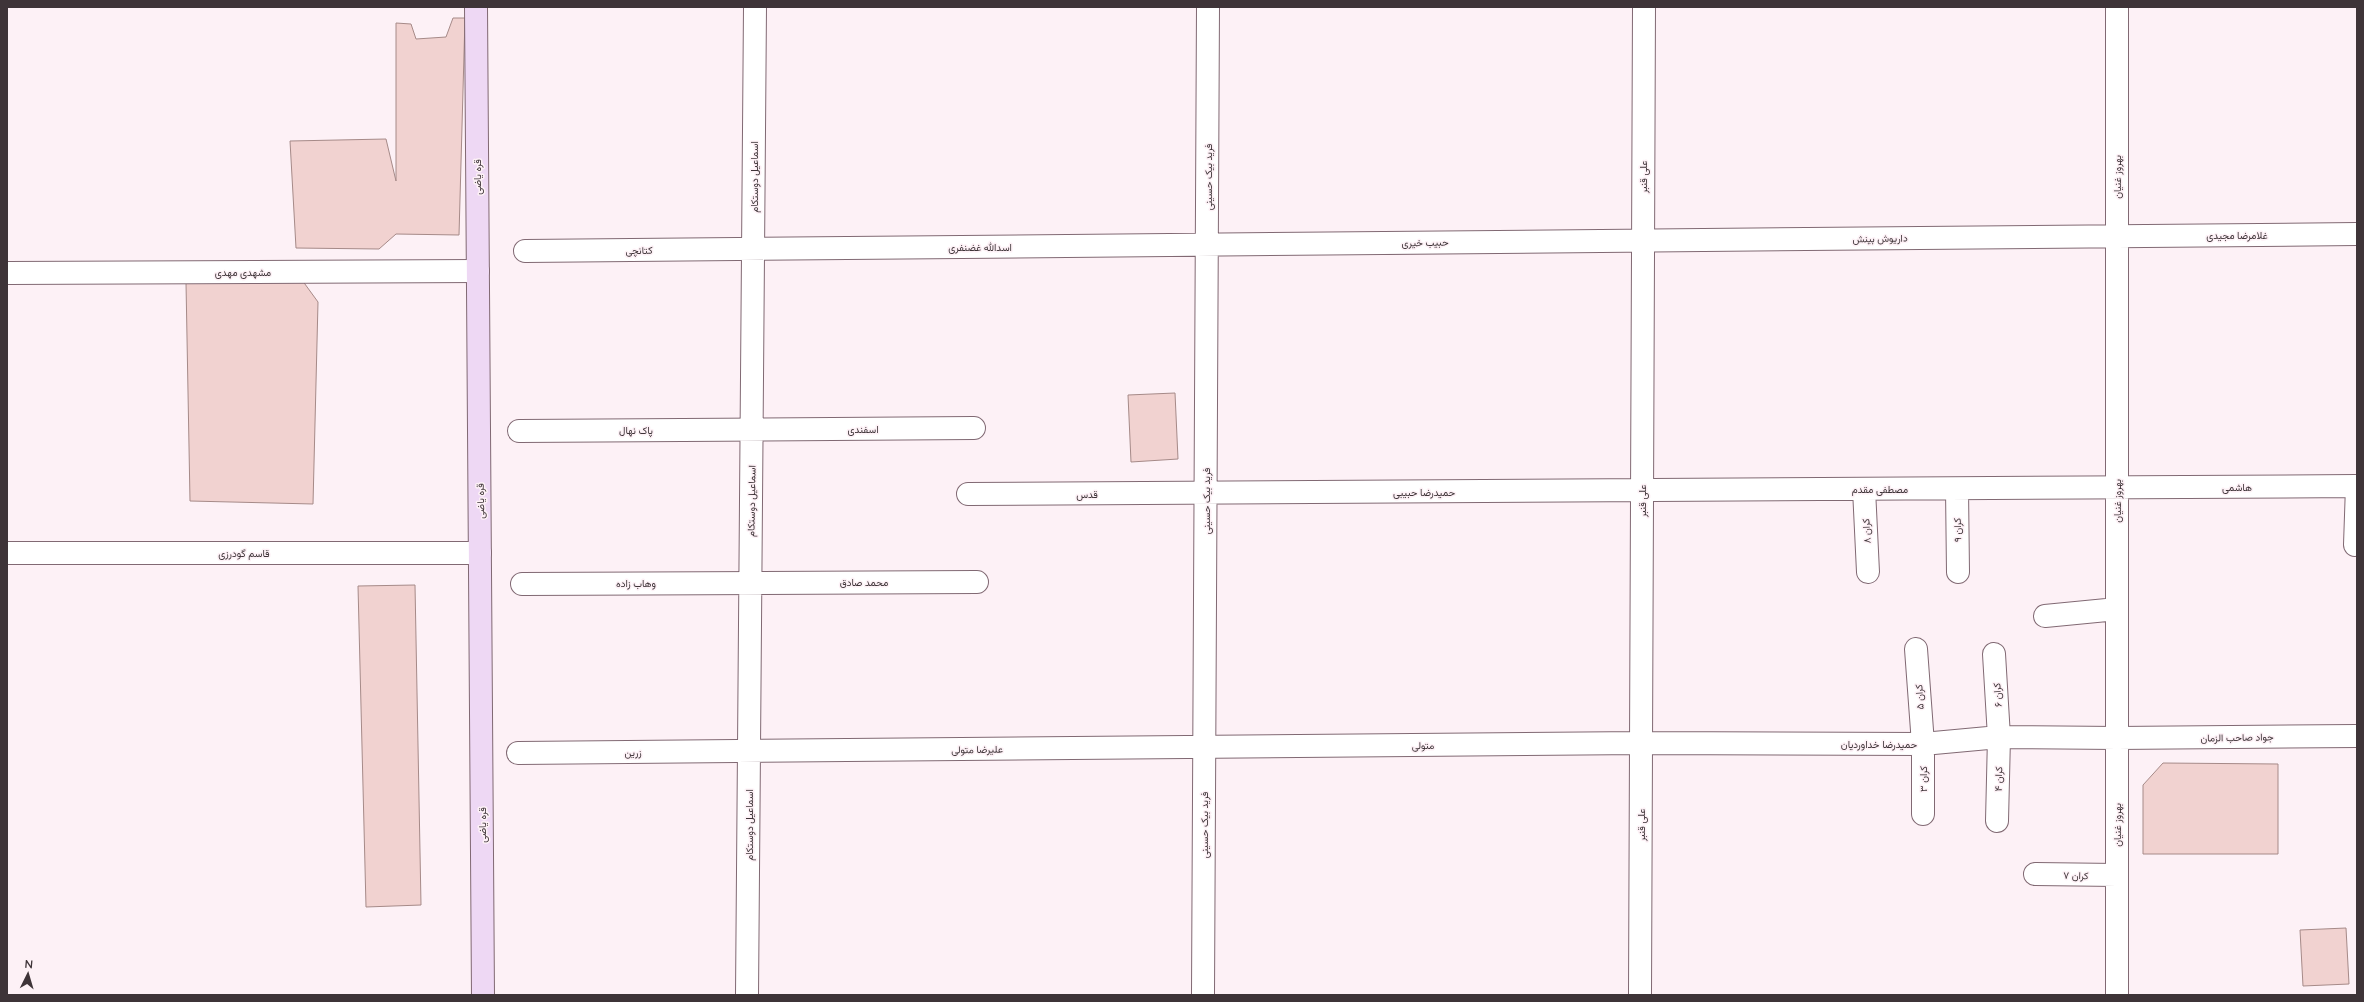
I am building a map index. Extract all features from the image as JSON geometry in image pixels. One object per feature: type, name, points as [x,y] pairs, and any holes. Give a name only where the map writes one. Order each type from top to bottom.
[{"type":"street","name":"قره یاضی","points":[[476,7],[483,995]]},
{"type":"street","name":"اسماعیل دوستکام","points":[[747,995],[756,7]]},
{"type":"street","name":"فرید بیک حسینی","points":[[1203,995],[1208,7]]},
{"type":"street","name":"علی قنبر","points":[[1640,995],[1644,7]]},
{"type":"street","name":"بهروز غنیان","points":[[2117,7],[2117,995]]},
{"type":"street","name":"غلامرضا مجیدی","points":[[2117,236],[2357,234]]},
{"type":"street","name":"داریوش بینش","points":[[1643,240],[2117,236]]},
{"type":"street","name":"حبیب خیری","points":[[1207,245],[1643,240]]},
{"type":"street","name":"اسدالله غضنفری","points":[[753,248],[1207,245]]},
{"type":"street","name":"کتانچی","points":[[524,251],[753,248]]},
{"type":"street","name":"مشهدی مهدی","points":[[7,273],[478,271]]},
{"type":"street","name":"اسفندی","points":[[752,429],[974,428]]},
{"type":"street","name":"پاک نهال","points":[[519,431],[752,429]]},
{"type":"street","name":"هاشمی","points":[[2117,488],[2357,486]]},
{"type":"street","points":[[2355,545],[2357,486]]},
{"type":"street","name":"مصطفی مقدم","points":[[1642,491],[2117,488]]},
{"type":"street","name":"کران ۸","points":[[1864,489],[1868,572]]},
{"type":"street","name":"کران ۹","points":[[1957,489],[1958,572]]},
{"type":"street","name":"حمیدرضا حبیبی","points":[[1206,493],[1642,491]]},
{"type":"street","name":"قدس","points":[[968,494],[1206,493]]},
{"type":"street","name":"قاسم گودرزی","points":[[7,553],[480,553]]},
{"type":"street","name":"محمد صادق","points":[[751,583],[976,582]]},
{"type":"street","name":"وهاب زاده","points":[[522,584],[751,583]]},
{"type":"street","points":[[2044,616],[2117,609]]},
{"type":"street","name":"کران ۵","points":[[1916,649],[1923,744]]},
{"type":"street","name":"کران ۶","points":[[1994,654],[1999,737]]},
{"type":"street","name":"جواد صاحب الزمان","points":[[2117,738],[2357,736]]},
{"type":"street","name":"حمیدرضا خداوردیان","points":[[1641,742],[1923,744],[1999,737],[2117,738]]},
{"type":"street","name":"کران ۴","points":[[1997,821],[1999,737]]},
{"type":"street","name":"متولی","points":[[1205,747],[1641,742]]},
{"type":"street","name":"کران ۳","points":[[1923,744],[1923,814]]},
{"type":"street","name":"علیرضا متولی","points":[[749,751],[1205,747]]},
{"type":"street","name":"زرین","points":[[518,753],[749,751]]},
{"type":"street","name":"کران ۷","points":[[2035,874],[2117,875]]},
{"type":"building","points":[[453,18],[465,18],[459,235],[396,234],[379,249],[296,248],[290,141],[386,139],[396,181],[396,23],[411,24],[416,39],[446,37]]},
{"type":"building","points":[[302,280],[318,302],[313,504],[190,501],[186,283]]},
{"type":"building","points":[[1175,393],[1178,459],[1131,462],[1128,395]]},
{"type":"building","points":[[415,585],[421,905],[366,907],[358,586]]},
{"type":"building","points":[[2163,763],[2278,764],[2278,854],[2143,854],[2143,785]]},
{"type":"building","points":[[2346,928],[2349,984],[2303,986],[2300,930]]}]
